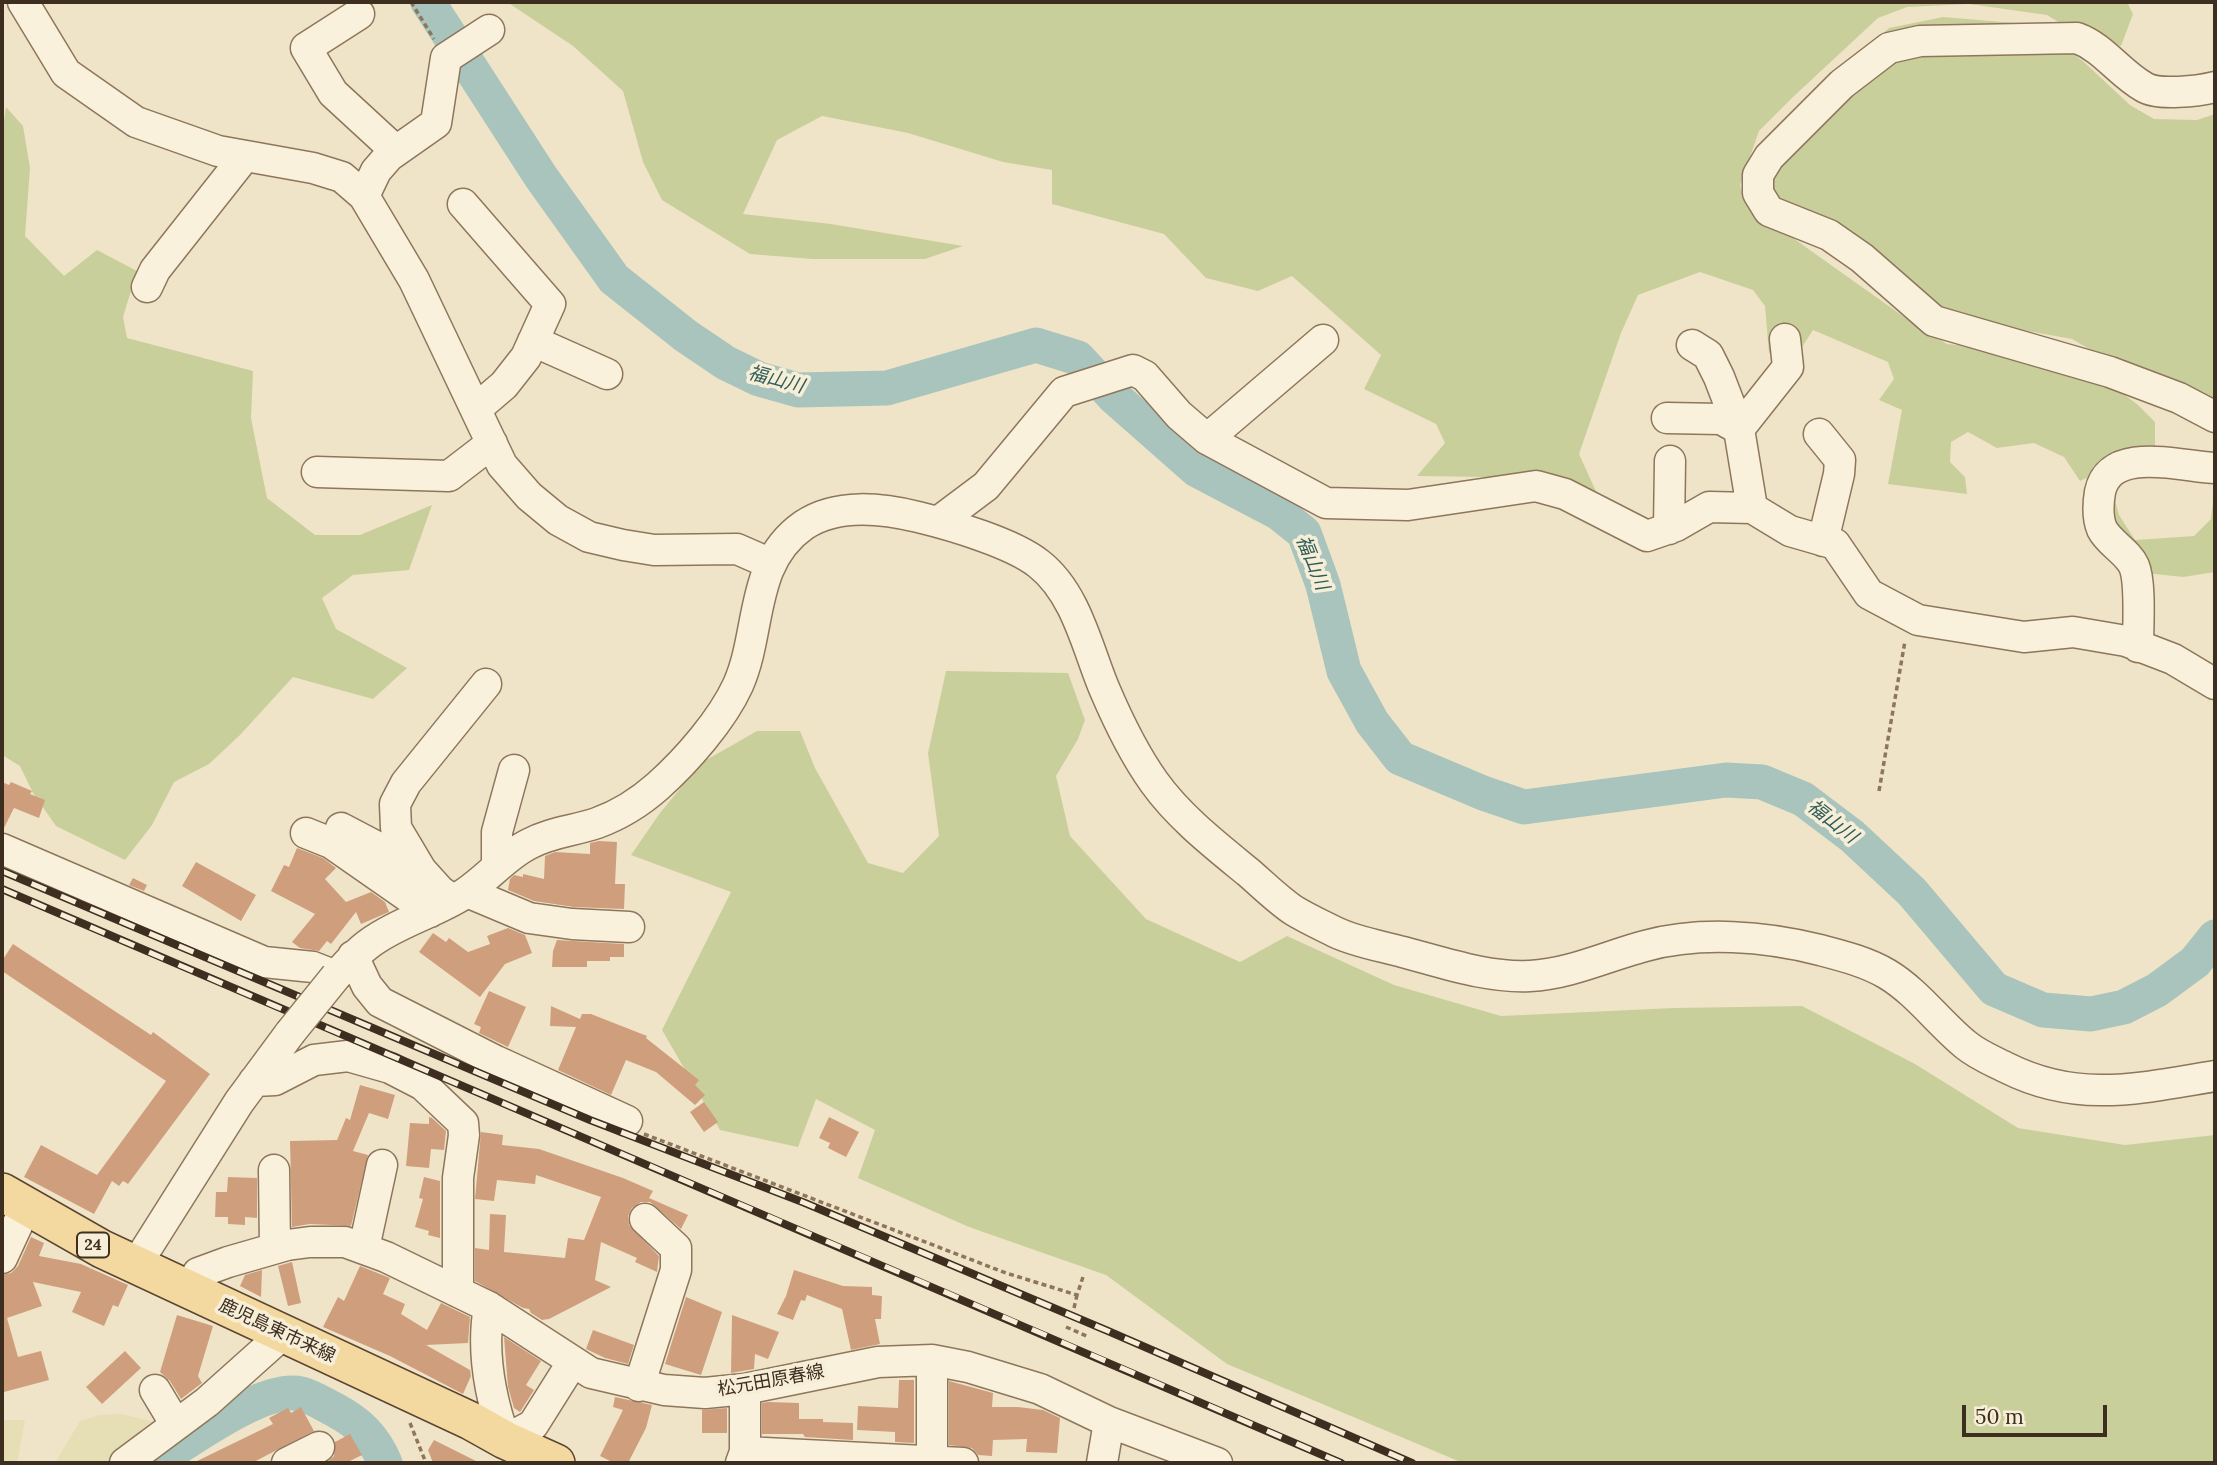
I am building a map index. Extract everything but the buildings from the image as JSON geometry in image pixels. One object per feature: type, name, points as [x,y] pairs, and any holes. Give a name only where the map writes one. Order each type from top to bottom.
[{"type":"main road","name":"鹿児島東市来線","points":[[14,1199],[92,1244],[187,1291],[471,1421],[499,1452],[556,1463]]},
{"type":"street","points":[[23,2],[66,73],[136,122],[218,151],[313,168],[342,177],[364,196],[414,280],[502,465],[529,496],[558,520],[589,537],[623,545],[654,550],[737,549],[769,563]]},
{"type":"street","points":[[359,14],[306,48],[333,93],[396,151]]},
{"type":"street","points":[[364,196],[376,171],[396,151],[436,123],[446,58],[489,30]]},
{"type":"street","points":[[2215,87],[2174,92],[2146,89],[2090,43],[2077,38],[1920,41],[1889,48],[1842,84],[1769,157],[1758,175],[1756,184],[1758,193],[1769,211],[1829,235],[1862,258],[1934,321],[2110,372],[2179,398],[2215,417]]},
{"type":"street","points":[[147,287],[155,270],[245,156]]},
{"type":"street","points":[[463,204],[551,303],[526,357],[504,385],[476,409]]},
{"type":"street","points":[[1207,439],[1322,340]]},
{"type":"street","points":[[1739,429],[1788,367],[1785,340]]},
{"type":"street","points":[[533,341],[607,374]]},
{"type":"street","points":[[1692,345],[1708,355],[1739,429],[1752,508]]},
{"type":"street","points":[[938,522],[986,486],[1064,392],[1133,370],[1145,376],[1179,415],[1207,439],[1326,503],[1408,505],[1536,486],[1565,494],[1647,536],[1669,529],[1709,507],[1752,508],[1790,531],[1835,544],[1869,594],[1918,620],[2024,637],[2073,632],[2126,641],[2173,659],[2215,684]]},
{"type":"street","points":[[1667,418],[1721,419],[1739,429]]},
{"type":"street","points":[[1819,434],[1840,460],[1823,541]]},
{"type":"street","points":[[317,472],[449,476],[492,443]]},
{"type":"street","points":[[1669,529],[1670,461]]},
{"type":"street","points":[[2138,647],[2137,582],[2134,565],[2102,529],[2098,508],[2101,487],[2112,470],[2132,463],[2171,461],[2215,468]]},
{"type":"street","points":[[136,1265],[239,1102],[290,1033],[345,966],[377,937],[450,901],[530,843],[555,832],[596,823],[628,808],[652,792],[674,771],[733,695],[755,626],[758,596],[769,563],[783,543],[807,523],[842,511],[894,511],[938,522],[1011,548],[1039,564],[1070,603],[1106,693],[1133,748],[1156,785],[1188,820],[1292,909],[1342,935],[1493,975],[1533,976],[1570,970],[1650,944],[1727,938],[1776,941],[1862,963],[1890,976],[1972,1050],[2031,1080],[2074,1090],[2137,1089],[2215,1076]]},
{"type":"street","points":[[450,901],[421,870],[396,828],[395,804],[405,783],[486,684]]},
{"type":"street","points":[[498,867],[497,832],[514,770]]},
{"type":"street","points":[[341,828],[421,870]]},
{"type":"street","points":[[306,833],[450,901],[529,918],[572,924],[629,927]]},
{"type":"street","points":[[2,849],[264,962],[313,967],[345,966],[380,1002],[496,1061],[626,1121]]},
{"type":"street","points":[[254,1081],[275,1080],[314,1060],[348,1056],[390,1068],[422,1085],[463,1123],[458,1178],[458,1292]]},
{"type":"street","points":[[364,1248],[382,1165]]},
{"type":"street","points":[[274,1170],[275,1248]]},
{"type":"street","points":[[2,1258],[14,1199]]},
{"type":"street","points":[[639,1386],[677,1270],[676,1248],[645,1219]]},
{"type":"street","name":"松元田原春線","points":[[187,1291],[198,1273],[275,1248],[331,1241],[364,1248],[489,1307],[591,1373],[639,1386],[705,1393],[745,1389],[878,1363],[932,1360],[968,1367],[1040,1389],[1110,1423],[1216,1463]]},
{"type":"street","points":[[489,1307],[485,1332],[486,1357],[499,1452]]},
{"type":"street","points":[[125,1463],[245,1370],[283,1334]]},
{"type":"street","points":[[932,1360],[932,1462]]},
{"type":"street","points":[[499,1452],[533,1425],[572,1363]]},
{"type":"street","points":[[745,1389],[743,1458],[963,1463]]},
{"type":"street","points":[[155,1390],[176,1425]]},
{"type":"street","points":[[1102,1463],[1110,1423]]},
{"type":"street","points":[[287,1463],[319,1447]]},
{"type":"path","points":[[411,2],[446,58]]},
{"type":"path","points":[[1879,791],[1910,615]]},
{"type":"path","points":[[626,1121],[631,1129],[1006,1273],[1077,1295]]},
{"type":"path","points":[[1074,1308],[1083,1277]]},
{"type":"path","points":[[1066,1327],[1089,1337]]},
{"type":"path","points":[[406,1391],[403,1409],[426,1463]]},
{"type":"shaded area","points":[[121,1414],[167,1425],[120,1463],[55,1463],[80,1421],[99,1415]]},
{"type":"shaded area","points":[[2,1420],[25,1420],[17,1463],[2,1463]]},
{"type":"green space","points":[[507,2],[2127,2],[2133,14],[2121,46],[2063,25],[2047,15],[1969,4],[1907,7],[1878,18],[1759,131],[1740,185],[1744,200],[1762,216],[1907,319],[1947,344],[1996,349],[2093,372],[2137,404],[2155,422],[2155,446],[2080,481],[2064,457],[2034,443],[1997,448],[1968,432],[1951,442],[1950,462],[1965,477],[1967,494],[1888,484],[1902,410],[1879,400],[1894,379],[1888,362],[1813,330],[1797,355],[1769,353],[1765,306],[1753,290],[1700,272],[1638,295],[1621,333],[1579,454],[1605,511],[1556,478],[1417,476],[1445,443],[1436,424],[1364,389],[1381,355],[1292,276],[1258,291],[1206,278],[1164,234],[1052,204],[1052,170],[1003,162],[908,133],[822,116],[777,140],[743,214],[831,224],[963,246],[925,259],[812,259],[750,254],[662,200],[643,162],[623,91],[573,46]]},
{"type":"green space","points":[[1943,17],[2038,25],[2085,63],[2130,105],[2154,119],[2197,120],[2215,114],[2215,423],[2072,339],[2022,330],[1981,327],[1938,310],[1776,200],[1767,184],[1791,116],[1889,28]]},
{"type":"green space","points":[[6,107],[23,126],[30,168],[25,236],[64,276],[97,250],[137,271],[123,317],[127,338],[253,371],[251,418],[267,498],[315,535],[360,535],[432,505],[409,570],[353,575],[322,598],[336,629],[407,668],[373,699],[293,677],[240,735],[209,764],[174,782],[152,825],[125,860],[56,826],[33,793],[20,766],[2,755],[2,134]]},
{"type":"green space","points":[[2108,476],[2119,515],[2135,540],[2194,536],[2211,519],[2215,485],[2215,572],[2183,577],[2118,570],[2089,513]]},
{"type":"green space","points":[[946,671],[1068,673],[1085,720],[1078,739],[1056,776],[1070,836],[1146,919],[1240,962],[1287,936],[1394,985],[1501,1016],[1674,1008],[1802,1006],[1915,1064],[2018,1128],[2125,1145],[2215,1135],[2215,1463],[1463,1463],[1227,1364],[1106,1275],[969,1227],[858,1178],[875,1130],[816,1099],[798,1147],[720,1130],[662,1030],[731,892],[631,855],[660,813],[701,763],[757,731],[800,731],[815,768],[868,863],[903,873],[939,836],[928,753]]},
{"type":"waterway","name":"福山川","points":[[428,2],[541,177],[614,279],[686,336],[726,363],[759,379],[798,390],[887,388],[1036,345],[1078,358],[1113,396],[1197,470],[1279,513],[1304,533],[1323,585],[1344,671],[1372,722],[1400,758],[1524,807],[1726,780],[1762,782],[1803,799],[1852,836],[1912,892],[1994,989],[2043,1010],[2091,1014],[2124,1007],[2157,990],[2195,962],[2215,937]]},
{"type":"waterway","points":[[153,1463],[246,1407],[285,1394],[310,1397],[351,1420],[371,1438],[385,1463]]},
{"type":"railway","points":[[2,871],[590,1120],[805,1203],[1412,1463]]},
{"type":"railway","points":[[2,889],[1341,1463]]}]
